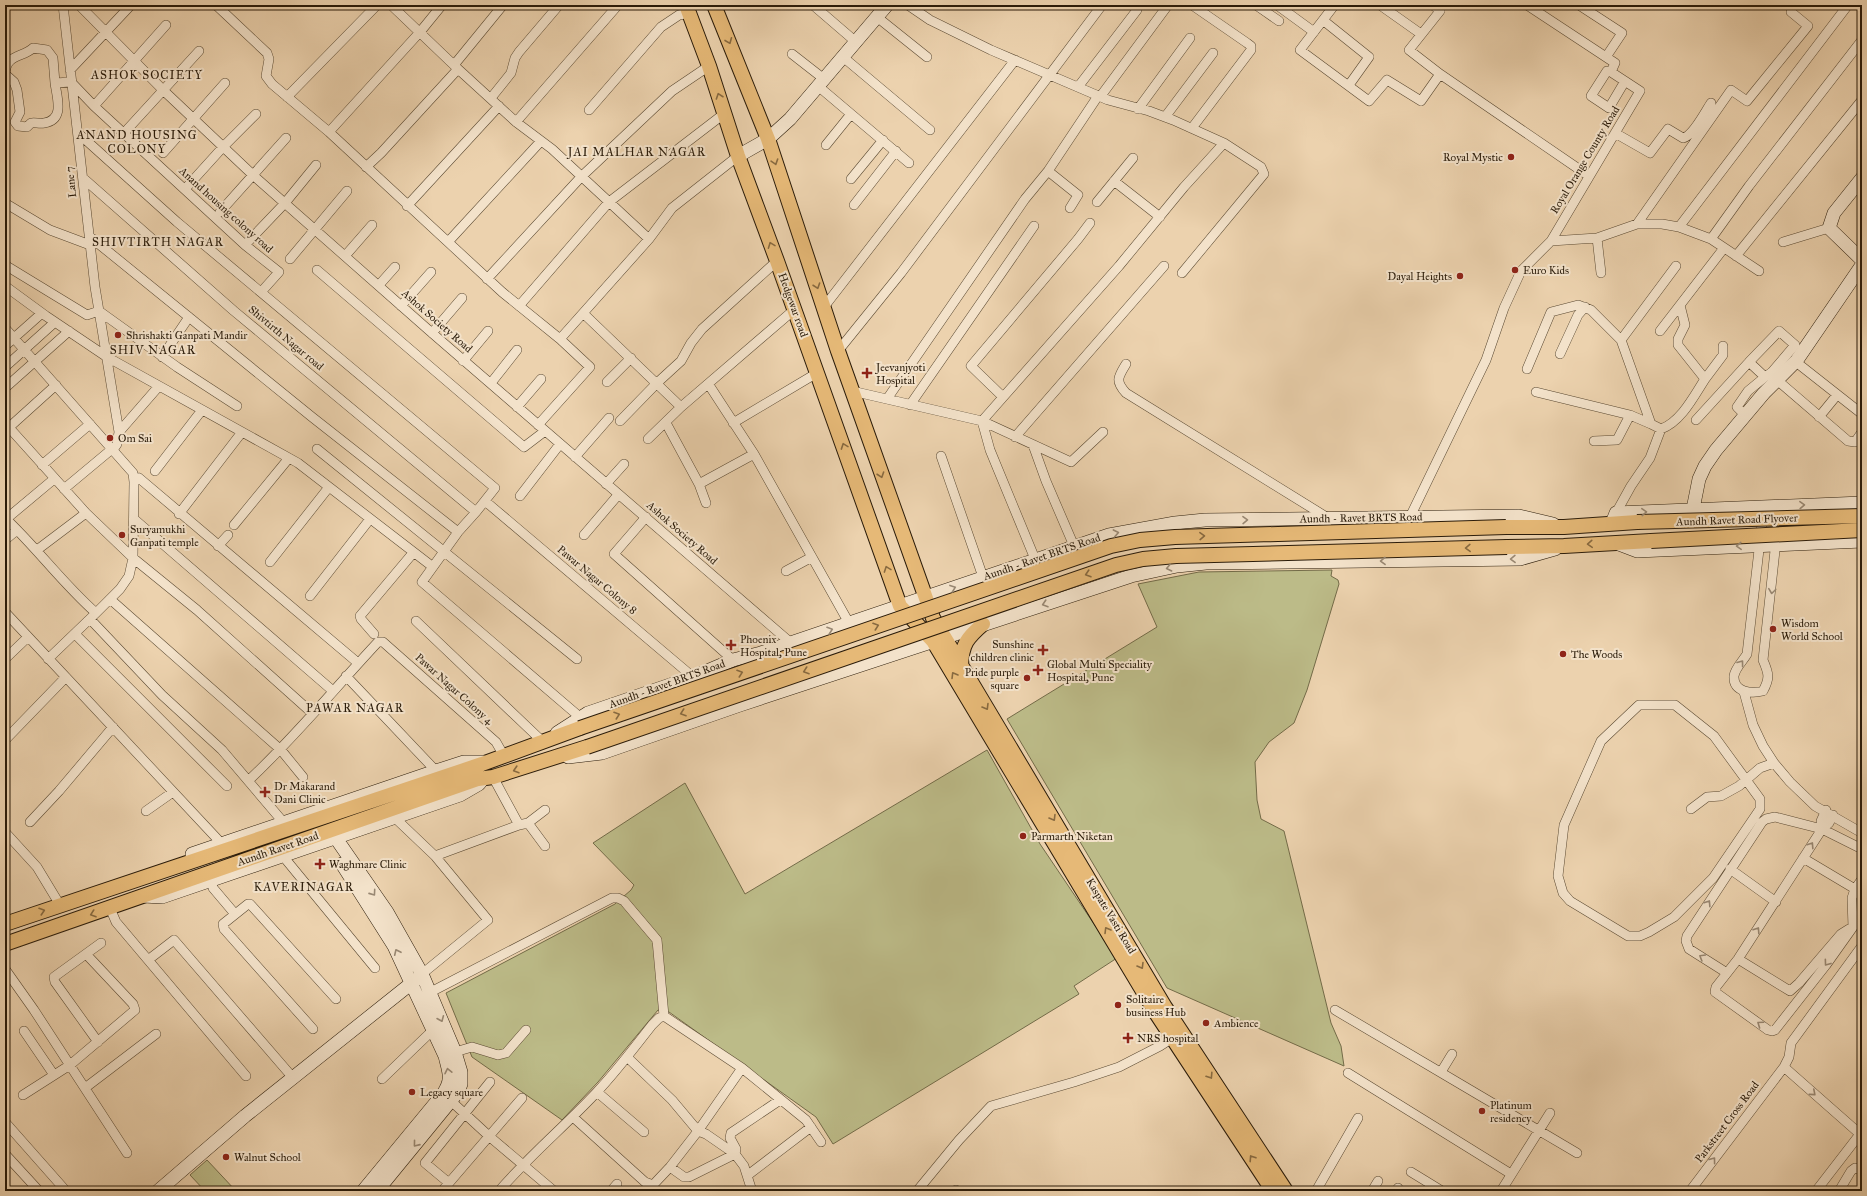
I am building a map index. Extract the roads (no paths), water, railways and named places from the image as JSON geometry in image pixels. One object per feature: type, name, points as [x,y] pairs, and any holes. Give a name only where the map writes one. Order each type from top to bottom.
[{"type":"main road","points":[[714,5],[768,139],[838,351],[924,598],[933,618],[938,639]]},
{"type":"main road","name":"Hedgewar road","points":[[687,9],[709,66],[738,156],[778,261],[900,606]]},
{"type":"main road","name":"Aundh Ravet Road Flyover","points":[[1614,518],[1636,522],[1862,516]]},
{"type":"main road","points":[[1564,527],[1614,518]]},
{"type":"main road","name":"Aundh Ravet Road","points":[[7,921],[139,880],[504,756],[545,740],[581,723],[1111,546],[1140,540],[1175,537],[1506,527],[1564,527]]},
{"type":"main road","name":"Aundh Ravet Road Flyover","points":[[1615,543],[1862,530]]},
{"type":"main road","points":[[1564,546],[1615,543]]},
{"type":"main road","name":"Aundh Ravet Road","points":[[5,944],[488,778],[587,747],[1116,565],[1143,559],[1176,556],[1564,546]]},
{"type":"main road","points":[[900,606],[938,639]]},
{"type":"main road","points":[[961,665],[962,653],[965,644],[970,636],[983,624]]},
{"type":"main road","name":"Kaspate Vasti Road","points":[[938,639],[961,665],[1016,769]]},
{"type":"main road","name":"Kaspate Vasti Road","points":[[938,639],[1273,1191]]},
{"type":"main road","name":"Kaspate Vasti Road","points":[[1177,1035],[1286,1191]]},
{"type":"street","points":[[70,70],[131,5]]},
{"type":"street","points":[[216,5],[267,53],[270,59],[266,76],[272,84],[330,132],[407,206],[487,279],[560,339],[590,366],[541,428],[524,446],[317,270]]},
{"type":"street","points":[[287,97],[377,5]]},
{"type":"street","points":[[391,5],[516,122],[541,141],[649,239]]},
{"type":"street","points":[[330,132],[420,32],[442,5]]},
{"type":"street","points":[[366,167],[381,153],[456,67],[503,5]]},
{"type":"street","points":[[491,98],[511,73],[515,58],[519,52],[560,5]]},
{"type":"street","points":[[516,122],[618,5]]},
{"type":"street","points":[[813,5],[856,42]]},
{"type":"street","points":[[560,339],[584,314],[649,239],[672,208],[738,156],[768,139],[790,119],[887,5]]},
{"type":"street","points":[[908,5],[930,20],[1015,60],[1099,96],[1165,117],[1192,128],[1224,143],[1261,167],[1264,174],[1182,273]]},
{"type":"street","points":[[838,351],[901,273],[933,227],[1102,5]]},
{"type":"street","points":[[886,399],[1025,199],[1048,171],[1099,96],[1168,5]]},
{"type":"street","points":[[1192,5],[1251,46],[1251,50],[1192,128]]},
{"type":"street","points":[[1256,5],[1279,21]]},
{"type":"street","points":[[1276,5],[1314,32]]},
{"type":"street","points":[[1330,5],[1333,8],[1300,50],[1369,100],[1387,80],[1422,101],[1440,74]]},
{"type":"street","points":[[1380,5],[1421,34]]},
{"type":"street","points":[[1433,5],[1440,11],[1409,50],[1440,74],[1589,176]]},
{"type":"street","points":[[1527,5],[1615,63],[1611,72]]},
{"type":"street","points":[[1579,5],[1622,33],[1606,57]]},
{"type":"street","points":[[1679,226],[1848,5]]},
{"type":"street","points":[[63,9],[79,6]]},
{"type":"street","name":"Ashok Society Road","points":[[79,6],[163,90],[254,176],[618,495],[646,517],[791,643]]},
{"type":"street","name":"Lane 7","points":[[63,9],[89,240],[112,398],[119,432]]},
{"type":"street","points":[[589,110],[661,27],[687,9]]},
{"type":"street","points":[[1078,87],[1137,10]]},
{"type":"street","points":[[1637,224],[1731,90],[1747,101],[1808,26],[1790,12]]},
{"type":"street","points":[[877,18],[927,57]]},
{"type":"street","points":[[1324,21],[1369,56],[1349,85]]},
{"type":"street","points":[[94,106],[166,25]]},
{"type":"street","points":[[1138,109],[1190,38]]},
{"type":"street","points":[[1711,239],[1749,186],[1862,40]]},
{"type":"street","points":[[33,48],[47,50],[53,58],[55,83],[59,112],[56,116],[46,123],[31,123],[27,127],[18,126],[15,122],[20,112],[17,90],[14,82],[5,74],[5,68],[9,62],[18,55],[29,52],[33,48]]},
{"type":"street","points":[[124,133],[199,51]]},
{"type":"street","points":[[1165,117],[1213,53]]},
{"type":"street","points":[[792,54],[851,114],[909,163]]},
{"type":"street","points":[[843,56],[930,130]]},
{"type":"street","points":[[824,307],[1015,60]]},
{"type":"street","points":[[487,279],[581,177],[672,91],[709,66]]},
{"type":"street","points":[[1607,71],[1625,81],[1608,108],[1591,96],[1607,71]]},
{"type":"street","name":"Royal Orange County Road","points":[[1410,517],[1486,360],[1504,308],[1521,271],[1551,241],[1640,91],[1625,81]]},
{"type":"street","points":[[55,83],[71,82]]},
{"type":"street","name":"Anand housing colony road","points":[[71,82],[94,106],[245,245],[279,272],[262,291]]},
{"type":"street","points":[[163,153],[226,83]]},
{"type":"street","points":[[1736,256],[1862,100]]},
{"type":"street","points":[[1615,133],[1650,153],[1668,128],[1683,138],[1686,138],[1692,132],[1711,103]]},
{"type":"street","points":[[407,206],[499,106]]},
{"type":"street","points":[[519,306],[610,202],[725,113]]},
{"type":"street","points":[[185,189],[223,147],[256,114]]},
{"type":"street","points":[[826,144],[851,114]]},
{"type":"street","points":[[78,133],[177,222],[262,291],[495,488],[444,550],[422,582],[581,723]]},
{"type":"street","points":[[220,212],[254,176],[286,138]]},
{"type":"street","points":[[851,179],[883,140]]},
{"type":"street","points":[[448,242],[541,141]]},
{"type":"street","points":[[982,421],[1119,266],[1224,143]]},
{"type":"street","points":[[854,205],[896,151]]},
{"type":"street","points":[[1097,202],[1134,158]]},
{"type":"street","points":[[245,245],[285,203],[316,164]]},
{"type":"street","points":[[1048,171],[1078,195],[1070,208]]},
{"type":"street","name":"Shivtirth Nagar road","points":[[83,178],[234,311],[476,512]]},
{"type":"street","points":[[1829,228],[1834,213],[1862,178]]},
{"type":"street","points":[[1114,181],[1160,217]]},
{"type":"street","points":[[290,259],[347,191]]},
{"type":"street","points":[[5,203],[50,230],[89,240],[189,317],[318,422],[458,532]]},
{"type":"street","points":[[1003,397],[972,368],[972,364],[1090,223]]},
{"type":"street","points":[[1551,241],[1597,238],[1637,224],[1679,226],[1711,239],[1759,271]]},
{"type":"street","points":[[345,256],[372,225]]},
{"type":"street","points":[[910,405],[1034,226]]},
{"type":"street","points":[[1784,242],[1829,228]]},
{"type":"street","points":[[1829,228],[1862,260]]},
{"type":"street","points":[[1597,238],[1601,273]]},
{"type":"street","points":[[1660,331],[1724,248]]},
{"type":"street","points":[[620,421],[681,361],[691,343],[702,329],[778,261]]},
{"type":"street","points":[[5,265],[87,315],[99,311],[162,357],[237,406]]},
{"type":"street","points":[[1693,509],[1699,479],[1705,466],[1716,450],[1745,415],[1771,378],[1796,362],[1862,265]]},
{"type":"street","points":[[1015,437],[1164,266]]},
{"type":"street","points":[[1621,340],[1676,266]]},
{"type":"street","points":[[379,285],[395,267]]},
{"type":"street","points":[[401,306],[431,272]]},
{"type":"street","points":[[5,286],[68,331],[107,356],[289,458],[432,567]]},
{"type":"street","points":[[432,333],[462,298]]},
{"type":"street","points":[[1527,369],[1551,312],[1578,305],[1591,310],[1621,340],[1651,424]]},
{"type":"street","points":[[1680,306],[1685,325],[1678,339],[1678,345],[1706,378]]},
{"type":"street","points":[[1560,354],[1578,315],[1585,308]]},
{"type":"street","points":[[648,440],[681,408],[795,310]]},
{"type":"street","points":[[5,346],[42,313]]},
{"type":"street","points":[[584,314],[657,383],[681,408]]},
{"type":"street","points":[[162,357],[189,317]]},
{"type":"street","points":[[5,367],[55,322]]},
{"type":"street","points":[[5,328],[133,473],[134,558],[129,576],[110,599],[75,634],[48,658]]},
{"type":"street","points":[[5,388],[68,331]]},
{"type":"street","points":[[463,360],[488,331]]},
{"type":"street","points":[[1696,420],[1779,331],[1795,345],[1772,372],[1771,378]]},
{"type":"street","points":[[1536,392],[1630,415],[1660,429],[1666,427],[1683,411],[1723,355],[1723,346]]},
{"type":"street","points":[[491,383],[516,350]]},
{"type":"street","points":[[607,382],[631,358]]},
{"type":"street","points":[[1750,362],[1852,443],[1862,432]]},
{"type":"street","points":[[1796,362],[1862,414]]},
{"type":"street","points":[[1126,364],[1119,376],[1120,386],[1126,393],[1328,518]]},
{"type":"street","points":[[733,423],[817,373]]},
{"type":"street","points":[[517,407],[541,379]]},
{"type":"street","points":[[56,385],[6,427],[86,513],[134,558],[196,610],[312,713]]},
{"type":"street","points":[[709,385],[754,454],[849,623]]},
{"type":"street","points":[[64,489],[112,450],[117,444],[119,432],[159,386]]},
{"type":"street","points":[[852,391],[982,421],[1071,462],[1103,432]]},
{"type":"street","points":[[1819,417],[1837,395]]},
{"type":"street","points":[[154,471],[202,410]]},
{"type":"street","points":[[1594,442],[1617,440],[1630,415]]},
{"type":"street","points":[[576,457],[609,418]]},
{"type":"street","points":[[982,421],[990,450],[1035,558]]},
{"type":"street","points":[[666,423],[699,484],[706,503]]},
{"type":"street","points":[[42,465],[90,424]]},
{"type":"street","points":[[1614,518],[1631,486],[1650,458],[1660,429]]},
{"type":"street","points":[[179,514],[242,432]]},
{"type":"street","points":[[520,496],[560,444]]},
{"type":"street","points":[[1033,445],[1046,481],[1074,546]]},
{"type":"street","points":[[317,449],[444,550],[577,659]]},
{"type":"street","points":[[699,484],[754,454]]},
{"type":"street","points":[[941,456],[983,577]]},
{"type":"street","points":[[234,525],[289,458]]},
{"type":"street","points":[[606,484],[624,464]]},
{"type":"street","points":[[134,482],[139,478],[179,514],[358,663],[312,713],[281,750],[249,780]]},
{"type":"street","points":[[54,479],[5,519],[37,550],[56,574],[162,695],[198,726],[249,780],[284,823]]},
{"type":"street","points":[[270,562],[329,487]]},
{"type":"street","points":[[584,535],[618,495]]},
{"type":"street","name":"Pawar Nagar Colony 8","points":[[485,501],[693,677]]},
{"type":"street","points":[[1614,518],[1693,509],[1862,503]]},
{"type":"street","points":[[1744,692],[1754,693],[1762,691],[1768,682],[1768,671],[1763,660],[1780,506]]},
{"type":"street","points":[[1764,507],[1747,654],[1737,668],[1734,676],[1736,684],[1744,692],[1753,725],[1762,746],[1774,764],[1815,806],[1862,833]]},
{"type":"street","points":[[37,550],[86,513]]},
{"type":"street","name":"Aundh - Ravet BRTS Road","points":[[581,723],[588,713],[693,677],[733,660],[761,653],[924,598],[1035,558],[1109,535],[1175,523],[1205,520],[1519,516],[1564,527]]},
{"type":"street","points":[[646,517],[614,552],[614,554],[733,660]]},
{"type":"street","points":[[134,519],[333,691]]},
{"type":"street","points":[[310,596],[370,519]]},
{"type":"street","points":[[5,540],[17,530]]},
{"type":"street","points":[[218,546],[228,535]]},
{"type":"street","points":[[1615,543],[1637,551],[1862,541]]},
{"type":"street","points":[[553,758],[602,753],[983,624],[1131,576],[1177,566],[1206,563],[1520,559],[1564,546]]},
{"type":"street","points":[[374,634],[360,616],[413,553]]},
{"type":"street","points":[[786,571],[812,557]]},
{"type":"street","points":[[110,599],[281,750],[303,777]]},
{"type":"street","points":[[6,616],[66,676],[222,844]]},
{"type":"street","points":[[416,621],[545,740]]},
{"type":"street","points":[[75,634],[227,786]]},
{"type":"street","points":[[5,659],[28,637]]},
{"type":"street","name":"Pawar Nagar Colony 4","points":[[358,663],[378,642],[383,642],[496,742],[504,756]]},
{"type":"street","points":[[5,740],[66,676]]},
{"type":"street","points":[[346,676],[436,771]]},
{"type":"street","points":[[1639,705],[1675,705],[1714,736],[1747,780],[1760,799],[1760,809],[1713,878],[1695,898],[1674,917],[1640,936],[1628,936],[1570,901],[1563,894],[1558,876],[1564,825],[1601,741],[1639,705]]},
{"type":"street","points":[[30,822],[59,791],[113,727]]},
{"type":"street","points":[[139,880],[153,868],[284,823],[322,813],[436,771],[464,762],[486,762]]},
{"type":"street","points":[[1691,809],[1707,797],[1721,796],[1747,780],[1760,768],[1774,764]]},
{"type":"street","points":[[143,896],[162,897],[285,855],[330,838],[460,795],[488,778],[523,824],[545,846]]},
{"type":"street","points":[[146,811],[173,792]]},
{"type":"street","points":[[435,856],[523,824],[545,810]]},
{"type":"street","points":[[1829,813],[1829,823],[1822,829],[1776,902],[1738,958],[1716,987],[1715,992],[1772,1031],[1775,1030],[1798,1002],[1853,927],[1852,898],[1855,889],[1862,879]]},
{"type":"street","points":[[158,1191],[245,1116],[294,1079],[412,984],[422,974],[488,920],[435,856],[394,817]]},
{"type":"street","points":[[1727,973],[1689,949],[1686,941],[1687,936],[1762,822],[1766,819],[1775,817],[1822,829],[1862,849]]},
{"type":"street","points":[[5,832],[37,867],[60,905]]},
{"type":"street","points":[[330,838],[394,946],[412,984],[424,996],[455,1052],[461,1072],[461,1084],[451,1101],[430,1119],[363,1191]]},
{"type":"street","points":[[285,855],[287,861],[375,968]]},
{"type":"street","points":[[343,858],[387,912],[422,974],[424,996],[433,1030],[445,1056],[450,1074],[450,1082],[430,1119],[377,1191]]},
{"type":"street","points":[[1803,858],[1855,889]]},
{"type":"street","points":[[1730,869],[1776,902]]},
{"type":"street","points":[[211,880],[213,888],[235,914]]},
{"type":"street","points":[[424,996],[612,898],[618,898],[630,906],[657,940],[664,1016]]},
{"type":"street","points":[[313,1029],[224,929],[223,924],[250,904],[336,999]]},
{"type":"street","points":[[110,908],[116,922],[246,1076]]},
{"type":"street","points":[[1738,958],[1790,991],[1799,983],[1840,934],[1853,927]]},
{"type":"street","points":[[148,960],[174,940],[294,1079]]},
{"type":"street","points":[[98,1042],[54,980],[54,977],[101,943]]},
{"type":"street","name":"Parkstreet Cross Road","points":[[1690,1191],[1784,1067],[1789,1057],[1791,1043],[1862,946]]},
{"type":"street","points":[[23,1095],[70,1065],[135,1010],[133,1004],[86,954]]},
{"type":"street","points":[[5,969],[127,1153]]},
{"type":"street","points":[[1335,1010],[1577,1153]]},
{"type":"street","points":[[499,1191],[522,1164],[561,1129],[597,1092],[652,1025],[659,1018],[664,1016],[668,1017],[742,1068],[806,1120],[821,1142]]},
{"type":"street","points":[[382,1079],[433,1030]]},
{"type":"street","points":[[455,1052],[472,1047],[498,1055],[506,1053],[526,1030]]},
{"type":"street","points":[[24,1031],[54,1075]]},
{"type":"street","points":[[85,1088],[156,1034]]},
{"type":"street","points":[[917,1191],[959,1140],[991,1106],[1074,1082],[1119,1066],[1177,1035]]},
{"type":"street","points":[[1441,1072],[1452,1054]]},
{"type":"street","points":[[627,1057],[672,1100],[698,1131],[706,1134],[735,1154],[744,1166],[752,1191]]},
{"type":"street","points":[[1784,1067],[1860,1134],[1816,1191]]},
{"type":"street","points":[[573,1117],[649,1184],[656,1183],[698,1131],[742,1068]]},
{"type":"street","points":[[1348,1073],[1511,1174]]},
{"type":"street","points":[[449,1183],[425,1163],[490,1082]]},
{"type":"street","points":[[597,1092],[644,1132]]},
{"type":"street","points":[[442,1191],[522,1098]]},
{"type":"street","points":[[735,1154],[736,1149],[730,1138],[731,1133],[780,1100]]},
{"type":"street","points":[[451,1101],[490,1137],[554,1191]]},
{"type":"street","points":[[1501,1191],[1550,1113]]},
{"type":"street","points":[[1316,1191],[1358,1118]]},
{"type":"street","points":[[5,1122],[66,1191]]},
{"type":"street","points":[[748,1175],[811,1127]]},
{"type":"street","points":[[5,1154],[39,1191]]},
{"type":"street","points":[[670,1167],[684,1177],[689,1177],[735,1154]]},
{"type":"street","points":[[1839,1191],[1851,1171],[1855,1168],[1862,1170]]},
{"type":"street","points":[[1411,1172],[1442,1191]]},
{"type":"street","points":[[1372,1191],[1378,1181]]},
{"type":"place","name":"Royal Mystic","points":[[1511,157]]},
{"type":"place","name":"Euro Kids","points":[[1515,270]]},
{"type":"place","name":"Dayal Heights","points":[[1460,276]]},
{"type":"place","name":"Shrishakti Ganpati Mandir","points":[[118,335]]},
{"type":"place","name":"Jeevanjyoti Hospital","points":[[867,373]]},
{"type":"place","name":"Om Sai","points":[[110,438]]},
{"type":"place","name":"Suryamukhi Ganpati temple","points":[[122,535]]},
{"type":"place","name":"Wisdom World School","points":[[1773,629]]},
{"type":"place","name":"Phoenix Hospital, Pune","points":[[731,645]]},
{"type":"place","name":"Sunshine children clinic","points":[[1043,650]]},
{"type":"place","name":"The Woods","points":[[1563,654]]},
{"type":"place","name":"Global Multi Speciality Hospital, Pune","points":[[1038,670]]},
{"type":"place","name":"Pride purple square","points":[[1027,678]]},
{"type":"place","name":"Dr Makarand Dani Clinic","points":[[265,792]]},
{"type":"place","name":"Parmarth Niketan","points":[[1023,836]]},
{"type":"place","name":"Waghmare Clinic","points":[[320,864]]},
{"type":"place","name":"Solitaire business Hub","points":[[1118,1005]]},
{"type":"place","name":"Ambience","points":[[1206,1023]]},
{"type":"place","name":"NRS hospital","points":[[1128,1038]]},
{"type":"place","name":"Legacy square","points":[[412,1092]]},
{"type":"place","name":"Platinum residency","points":[[1482,1111]]},
{"type":"place","name":"Walnut School","points":[[226,1157]]},
{"type":"district","name":"ASHOK SOCIETY","points":[[147,75]]},
{"type":"district","name":"ANAND HOUSING COLONY","points":[[137,142]]},
{"type":"district","name":"JAI MALHAR NAGAR","points":[[637,152]]},
{"type":"district","name":"SHIVTIRTH NAGAR","points":[[158,242]]},
{"type":"district","name":"SHIV NAGAR","points":[[153,350]]},
{"type":"district","name":"PAWAR NAGAR","points":[[355,708]]},
{"type":"district","name":"KAVERINAGAR","points":[[304,887]]}]
